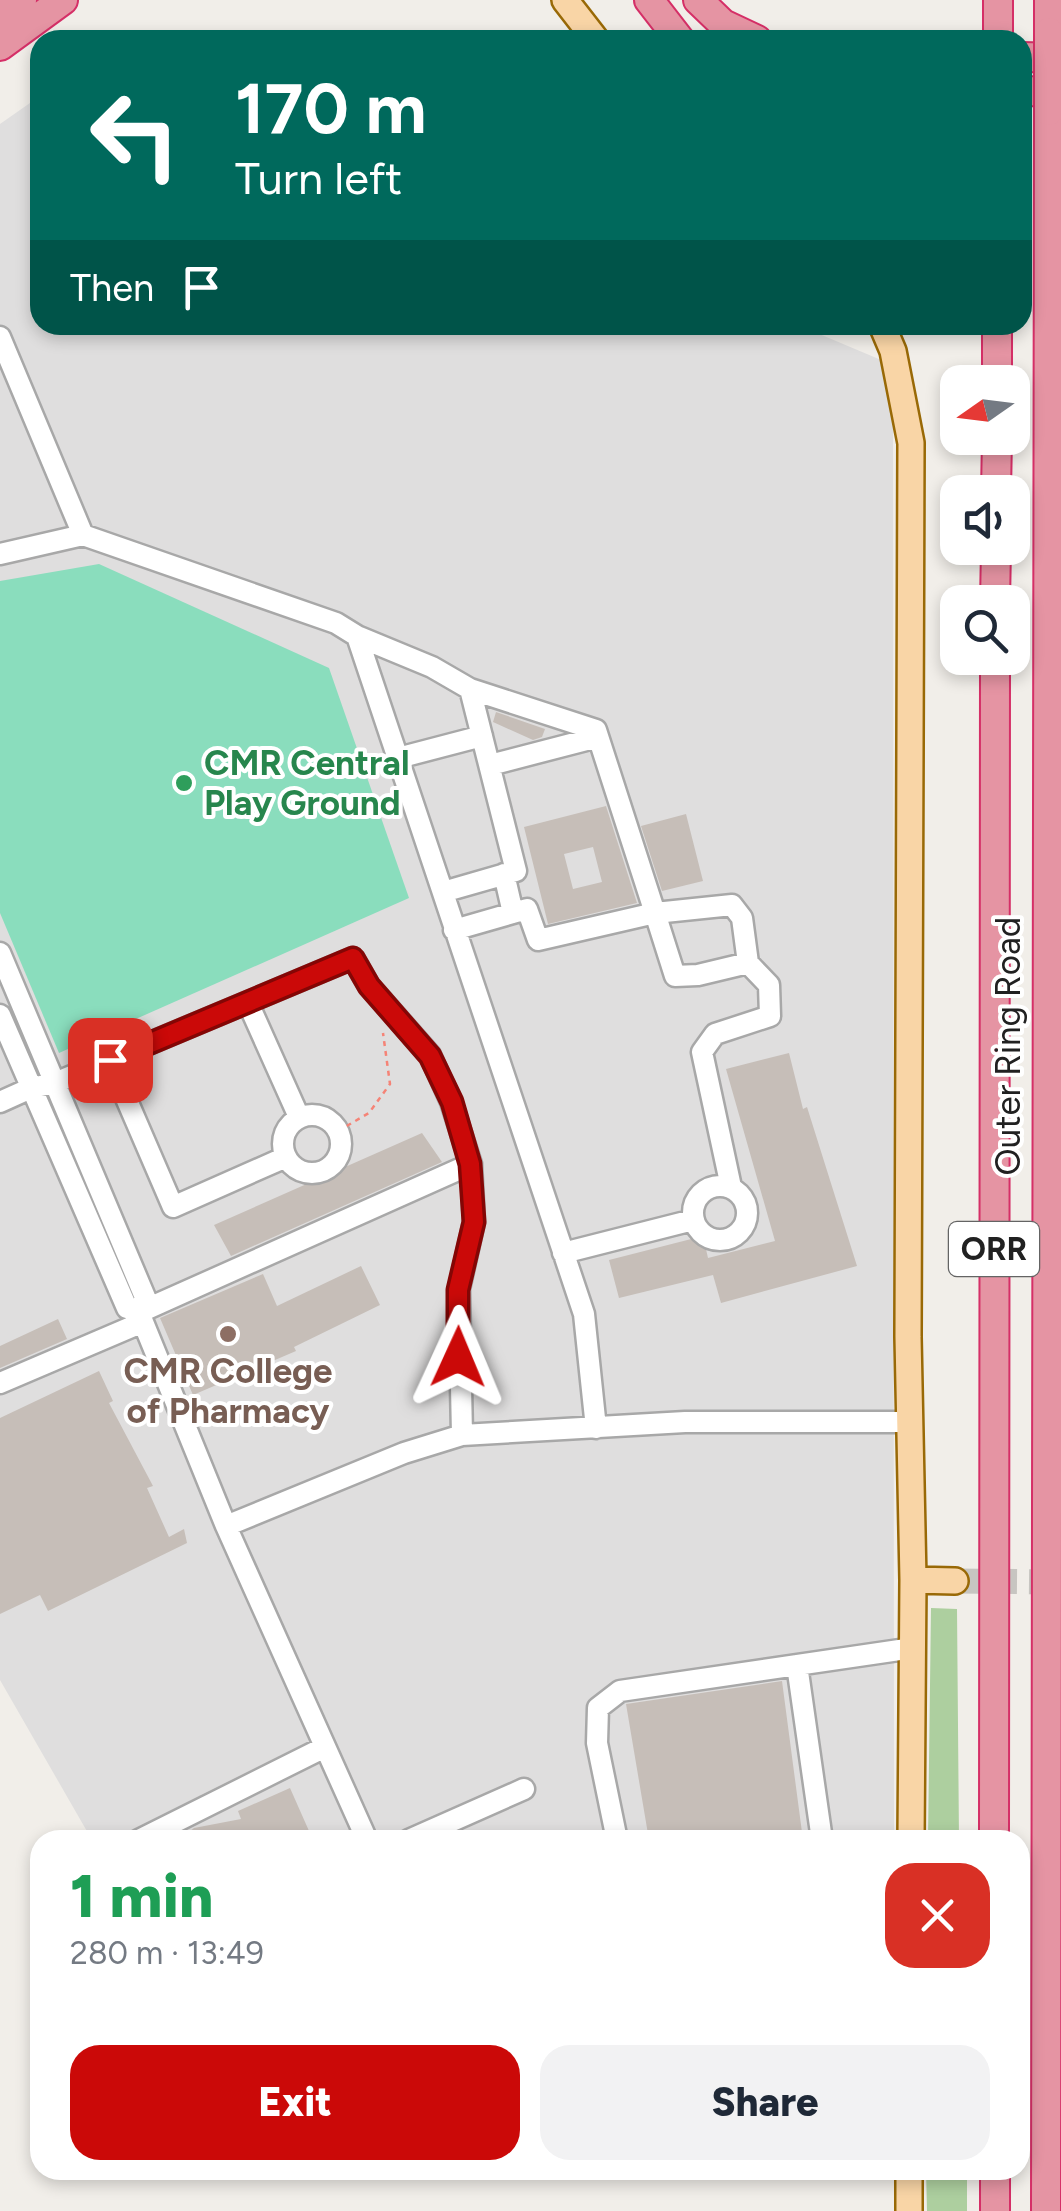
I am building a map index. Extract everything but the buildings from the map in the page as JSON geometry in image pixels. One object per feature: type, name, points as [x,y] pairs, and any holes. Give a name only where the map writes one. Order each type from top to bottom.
[{"type":"highway","points":[[0,17],[22,0]]},
{"type":"highway","points":[[0,46],[63,0]]},
{"type":"highway","points":[[649,0],[672,30]]},
{"type":"highway","points":[[698,0],[723,24],[736,30]]},
{"type":"highway","points":[[980,0],[995,30]]},
{"type":"highway","points":[[998,0],[998,30]]},
{"type":"highway","name":"Outer Ring Road","points":[[1046,2211],[1046,687],[1055,101],[1055,45],[1048,0]]},
{"type":"highway","points":[[997,335],[997,365]]},
{"type":"highway","points":[[1046,687],[1061,638]]},
{"type":"highway","name":"Outer Ring Road","points":[[994,1830],[995,675]]},
{"type":"highway","points":[[994,2180],[995,2211]]},
{"type":"main road","points":[[565,0],[588,30]]},
{"type":"main road","points":[[885,335],[897,369],[911,444],[911,1830]]},
{"type":"main road","points":[[913,1580],[956,1581]]},
{"type":"main road","points":[[908,2211],[909,2180]]},
{"type":"lane","points":[[0,337],[84,536]]},
{"type":"lane","points":[[0,554],[84,536],[336,623],[470,689],[596,730],[675,976],[748,963]]},
{"type":"lane","points":[[357,636],[584,1314],[596,1428]]},
{"type":"lane","points":[[442,892],[516,870],[470,689]]},
{"type":"lane","points":[[398,758],[482,736]]},
{"type":"lane","points":[[490,765],[598,736]]},
{"type":"lane","points":[[504,874],[513,912]]},
{"type":"lane","points":[[454,930],[527,908],[538,940],[654,914],[732,905],[742,918],[748,963],[769,985],[770,1016],[715,1034],[702,1052],[732,1188]]},
{"type":"lane","points":[[0,953],[146,1297],[142,1317],[226,1526],[362,1830]]},
{"type":"lane","points":[[0,1102],[31,1088],[55,1084],[353,958],[369,986],[430,1056],[452,1102],[470,1164],[474,1222],[458,1290],[462,1435]]},
{"type":"lane","points":[[248,1003],[299,1117]]},
{"type":"lane","points":[[0,1015],[127,1308],[142,1317]]},
{"type":"lane","points":[[110,1060],[173,1207],[286,1156]]},
{"type":"lane","points":[[314,1114],[328,1119],[338,1131],[341,1146],[336,1160],[324,1170],[310,1173],[295,1168],[286,1156],[282,1142],[288,1127],[299,1117],[314,1114]]},
{"type":"lane","points":[[0,1383],[470,1164]]},
{"type":"lane","points":[[716,1185],[732,1188],[743,1198],[748,1213],[743,1228],[731,1239],[715,1241],[701,1234],[692,1220],[693,1205],[701,1192],[716,1185]]},
{"type":"lane","points":[[563,1253],[692,1220]]},
{"type":"lane","points":[[226,1526],[404,1453],[462,1435],[685,1422],[910,1422]]},
{"type":"lane","points":[[615,1830],[598,1743],[598,1708],[620,1690],[913,1648]]},
{"type":"lane","points":[[797,1664],[821,1830]]},
{"type":"lane","points":[[159,1830],[323,1748]]},
{"type":"lane","points":[[432,1830],[524,1789]]},
{"type":"path","points":[[338,1131],[369,1112],[390,1084],[379,1020]]},
{"type":"shaded area","points":[[30,103],[30,335],[822,335],[893,365],[894,1830],[86,1830],[0,1680],[0,124]]},
{"type":"green space","name":"CMR Central Play Ground","points":[[99,564],[329,668],[409,898],[59,1053],[0,913],[0,581]]},
{"type":"green space","points":[[931,1608],[957,1609],[959,1830],[928,1830]]},
{"type":"green space","points":[[926,2180],[967,2180],[967,2211],[927,2211]]},
{"type":"tunnel","points":[[955,1581],[1061,1582]]},
{"type":"place","name":"CMR Central Play Ground","points":[[184,783]]},
{"type":"place","name":"CMR College of Pharmacy","points":[[228,1334]]},
{"type":"route","points":[[110,1060],[353,958],[369,986],[430,1056],[452,1102],[470,1164],[474,1222],[458,1290],[458,1357]]}]
